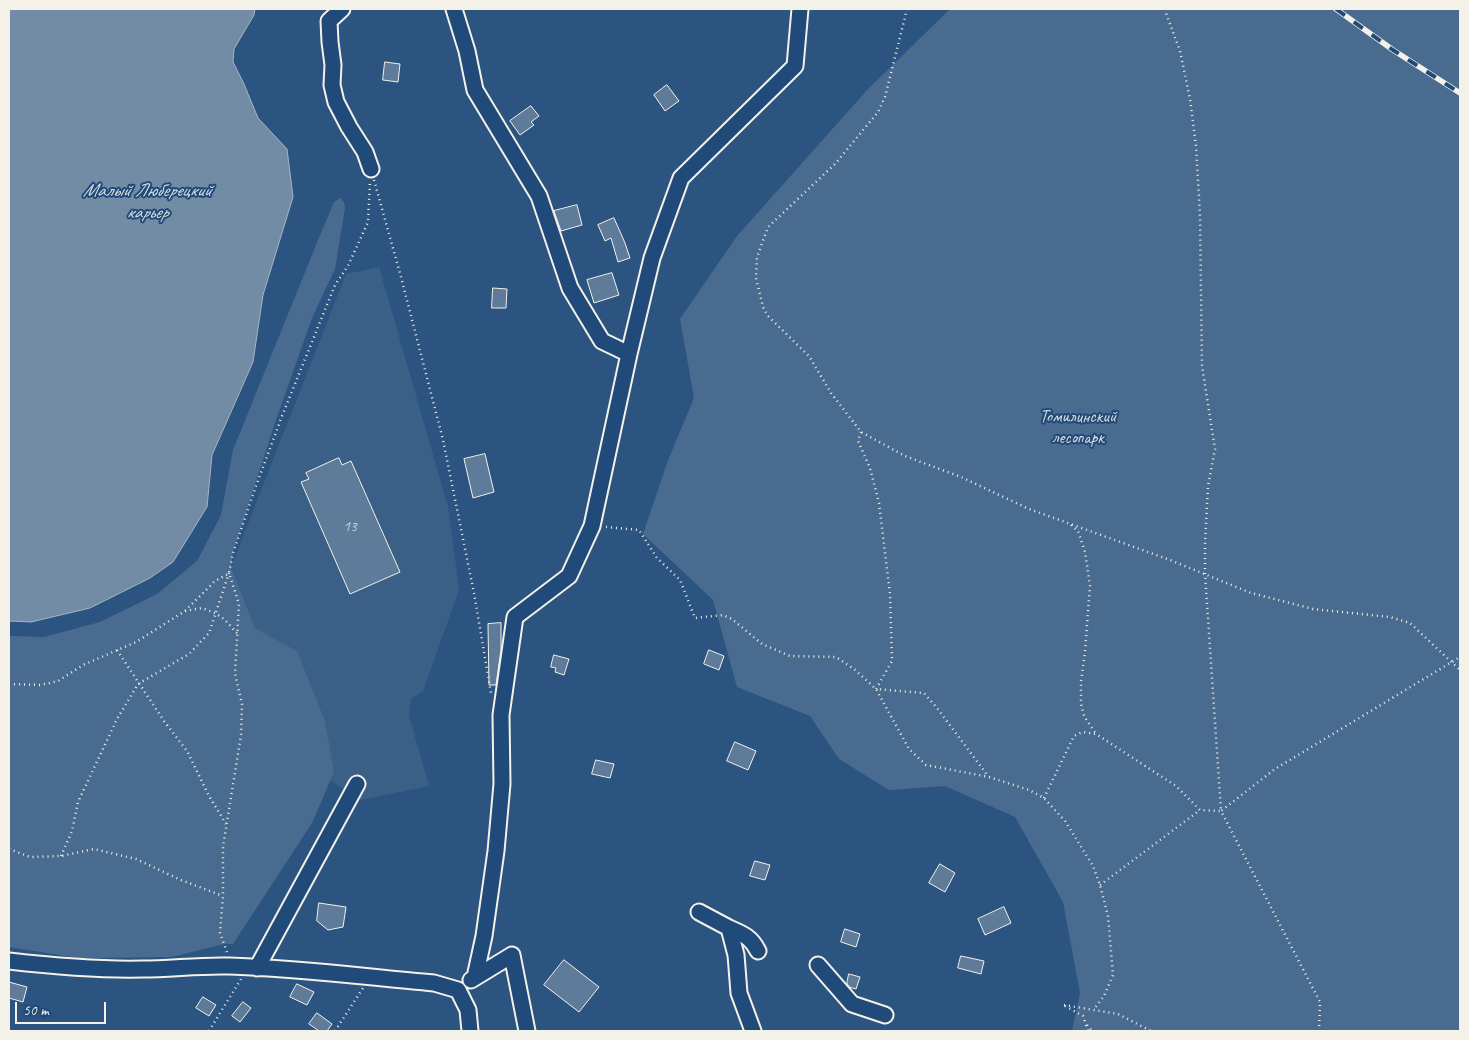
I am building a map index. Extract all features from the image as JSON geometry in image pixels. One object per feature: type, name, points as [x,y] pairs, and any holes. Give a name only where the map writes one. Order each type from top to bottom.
[{"type":"street","points":[[342,9],[328,21],[333,65],[332,86],[336,102],[365,152],[370,169]]},
{"type":"street","points":[[454,9],[467,51],[476,90],[539,196],[570,288],[602,341],[628,354]]},
{"type":"street","points":[[475,977],[484,936],[496,851],[502,784],[501,715],[515,618],[569,576],[592,526],[628,354],[652,258],[681,178],[795,66],[800,9]]},
{"type":"street","points":[[253,967],[357,784]]},
{"type":"street","points":[[699,912],[745,935],[754,942],[758,951]]},
{"type":"street","points":[[729,928],[736,955],[739,993],[753,1031]]},
{"type":"street","points":[[458,990],[475,977],[512,955],[527,1031]]},
{"type":"street","points":[[9,961],[47,965],[142,969],[253,967],[434,983],[458,990],[468,1010],[470,1031]]},
{"type":"street","points":[[818,965],[852,1004],[885,1015]]},
{"type":"path","points":[[908,9],[885,97],[878,112],[835,164],[768,227],[757,257],[756,278],[762,307],[768,316],[809,356],[831,393],[861,432],[905,456],[962,477],[1029,509],[1170,560],[1251,593],[1313,608],[1390,617],[1410,623],[1460,670]]},
{"type":"path","points":[[1166,9],[1180,51],[1190,99],[1196,146],[1200,215],[1202,366],[1215,449],[1208,486],[1205,574],[1221,811],[1320,1002],[1319,1031]]},
{"type":"path","points":[[1334,9],[1460,94]]},
{"type":"path","points":[[61,856],[72,831],[78,802],[118,719],[138,684],[189,654],[208,633],[253,494],[286,407],[335,285],[348,266],[368,222],[370,169]]},
{"type":"path","points":[[370,169],[401,277],[443,440],[474,592],[489,690],[501,715]]},
{"type":"path","points":[[861,432],[858,441],[870,468],[879,503],[890,594],[892,661],[876,689]]},
{"type":"path","points":[[1069,524],[1078,531],[1085,552],[1090,585],[1081,682],[1080,704],[1084,716],[1096,734],[1176,786],[1200,810]]},
{"type":"path","points":[[592,526],[639,530],[657,558],[680,580],[695,618],[723,615],[732,618],[762,644],[790,656],[836,657],[876,689],[909,748],[926,765],[989,778],[1029,790],[1044,798],[1065,821],[1094,866],[1108,916],[1113,975],[1104,996],[1094,1009]]},
{"type":"path","points":[[9,684],[41,684],[58,681],[84,665],[136,642],[185,611],[215,581],[229,573]]},
{"type":"path","points":[[229,573],[239,604],[235,674],[242,704],[241,735],[223,847],[223,896],[220,933],[230,966]]},
{"type":"path","points":[[185,611],[202,608],[215,612],[237,632]]},
{"type":"path","points":[[117,650],[138,684],[187,751],[209,796],[226,825]]},
{"type":"path","points":[[1100,885],[1200,810],[1221,811],[1275,770],[1460,657]]},
{"type":"path","points":[[876,689],[924,693],[989,778]]},
{"type":"path","points":[[1044,798],[1074,736],[1082,732],[1096,734]]},
{"type":"path","points":[[9,849],[30,857],[61,856],[94,849],[136,859],[181,880],[223,896]]},
{"type":"path","points":[[209,1031],[253,967]]},
{"type":"path","points":[[336,1031],[370,977]]},
{"type":"path","points":[[1088,1031],[1083,1016],[1064,1005],[1118,1014],[1151,1031]]},
{"type":"path","points":[[1085,1023],[1092,1031]]},
{"type":"shaded area","points":[[379,267],[448,507],[459,590],[423,691],[411,699],[409,716],[429,786],[361,800],[330,780],[334,771],[297,651],[255,628],[231,567],[346,274]]},
{"type":"green space","name":"Томилинский лесопарк","points":[[950,9],[1460,9],[1460,1031],[1072,1031],[1080,993],[1063,902],[1015,817],[945,786],[889,790],[839,759],[810,716],[737,687],[713,600],[643,534],[667,463],[694,398],[680,319],[737,236],[868,89]]},
{"type":"green space","points":[[340,198],[344,202],[345,208],[335,269],[312,318],[275,423],[233,553],[231,567],[255,628],[297,651],[325,721],[334,772],[312,823],[233,944],[224,944],[172,957],[78,958],[9,947],[9,636],[44,637],[100,622],[157,594],[197,561],[221,515],[233,450],[334,202]]},
{"type":"water","name":"Малый Люберецкий карьер","points":[[9,9],[255,9],[254,15],[234,49],[233,62],[258,118],[287,149],[293,197],[263,295],[253,362],[212,455],[207,507],[173,562],[150,578],[90,608],[31,622],[9,621]]},
{"type":"building","points":[[385,62],[400,64],[398,82],[383,80]]},
{"type":"building","points":[[667,85],[679,101],[665,111],[654,95]]},
{"type":"building","points":[[531,106],[539,116],[531,122],[534,125],[520,135],[510,121]]},
{"type":"building","points":[[577,205],[582,225],[561,231],[554,211]]},
{"type":"building","points":[[614,218],[630,258],[618,262],[611,238],[605,241],[598,225]]},
{"type":"building","points":[[612,273],[619,295],[594,303],[587,280]]},
{"type":"building","points":[[493,288],[507,289],[506,308],[492,308]]},
{"type":"building","points":[[485,454],[494,492],[473,498],[464,459]]},
{"type":"building","points":[[339,458],[342,465],[351,461],[400,572],[350,594],[301,482],[309,479],[306,473]]},
{"type":"building","points":[[501,623],[501,650],[496,685],[489,685],[488,624]]},
{"type":"building","points":[[709,650],[724,656],[719,670],[704,664]]},
{"type":"building","points":[[554,655],[569,659],[564,675],[555,672],[556,668],[551,667]]},
{"type":"building","points":[[735,742],[756,751],[748,770],[727,761]]},
{"type":"building","points":[[596,760],[614,764],[610,778],[592,774]]},
{"type":"building","points":[[755,861],[770,865],[765,880],[750,876]]},
{"type":"building","points":[[940,864],[955,873],[945,892],[929,883]]},
{"type":"building","points":[[319,903],[346,907],[343,927],[328,930],[317,921]]},
{"type":"building","points":[[1004,907],[1011,923],[985,935],[978,919]]},
{"type":"building","points":[[845,929],[860,934],[856,947],[841,942]]},
{"type":"building","points":[[961,956],[984,961],[981,974],[958,968]]},
{"type":"building","points":[[564,960],[599,987],[579,1012],[544,985]]},
{"type":"building","points":[[849,974],[860,977],[856,989],[849,987],[847,983]]},
{"type":"building","points":[[9,982],[27,987],[23,1002],[9,998]]},
{"type":"building","points":[[297,984],[314,992],[307,1005],[290,997]]},
{"type":"building","points":[[203,997],[216,1005],[209,1016],[196,1008]]},
{"type":"building","points":[[243,1002],[251,1008],[240,1022],[232,1016]]},
{"type":"building","points":[[317,1013],[332,1024],[327,1031],[319,1031],[309,1024]]},
{"type":"railway","points":[[1336,9],[1393,50],[1460,93]]}]
